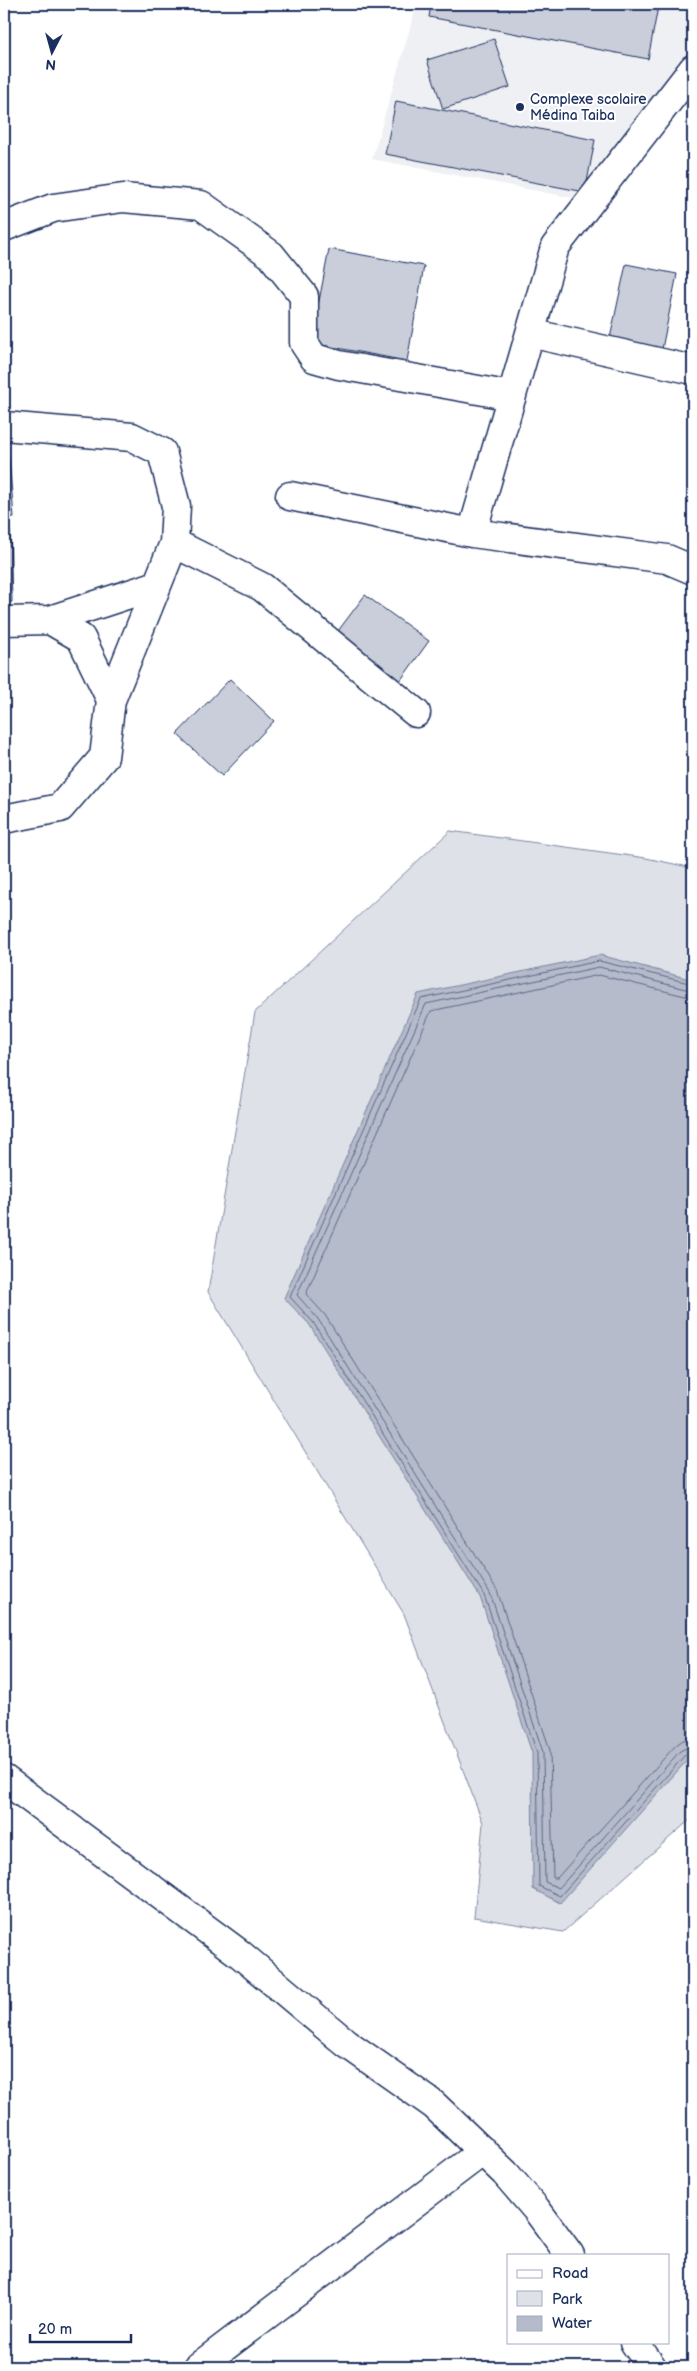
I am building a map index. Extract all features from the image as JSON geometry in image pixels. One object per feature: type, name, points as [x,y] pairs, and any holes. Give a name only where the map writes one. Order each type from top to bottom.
[{"type":"street","points":[[472,533],[555,247],[693,69]]},
{"type":"street","points":[[4,227],[53,208],[124,198],[201,205],[271,255],[304,296],[304,343],[314,358],[339,365],[512,396]]},
{"type":"street","points":[[530,333],[693,370]]},
{"type":"street","points":[[4,426],[132,437],[162,452],[176,506],[174,543],[111,700],[104,757],[60,808],[4,819]]},
{"type":"street","points":[[290,496],[472,533],[668,559],[693,570]]},
{"type":"street","points":[[174,543],[262,587],[416,713]]},
{"type":"street","points":[[4,621],[50,620],[157,585]]},
{"type":"street","points":[[50,620],[80,638],[111,700]]},
{"type":"street","points":[[4,1779],[240,1954],[346,2043],[434,2105],[483,2151],[536,2209],[569,2254]]},
{"type":"street","points":[[198,2367],[483,2151]]},
{"type":"street","points":[[635,2344],[652,2367]]},
{"type":"shaded area","name":"Complexe scolaire Médina Taiba","points":[[417,4],[693,4],[693,54],[584,200],[372,159]]},
{"type":"green space","points":[[450,831],[646,858],[693,868],[693,1817],[563,1932],[474,1917],[483,1823],[404,1614],[208,1292],[255,1012]]},
{"type":"water","points":[[600,955],[693,980],[693,1758],[689,1758],[560,1903],[533,1889],[532,1753],[480,1597],[309,1324],[284,1298],[418,994]]},
{"type":"building","points":[[431,4],[644,4],[658,7],[648,59],[429,17]]},
{"type":"building","points":[[494,39],[510,87],[443,109],[427,60]]},
{"type":"building","points":[[396,101],[595,140],[585,192],[385,154]]},
{"type":"building","points":[[329,249],[424,266],[407,361],[311,343]]},
{"type":"building","points":[[626,264],[677,274],[661,354],[609,343]]},
{"type":"building","points":[[4,447],[8,447],[14,517],[4,518]]},
{"type":"building","points":[[4,530],[10,530],[12,602],[4,603]]},
{"type":"building","points":[[365,595],[429,641],[400,681],[335,635]]},
{"type":"building","points":[[230,679],[274,721],[222,776],[177,734]]},
{"type":"place","name":"Complexe scolaire Médina Taiba","points":[[520,107]]}]
